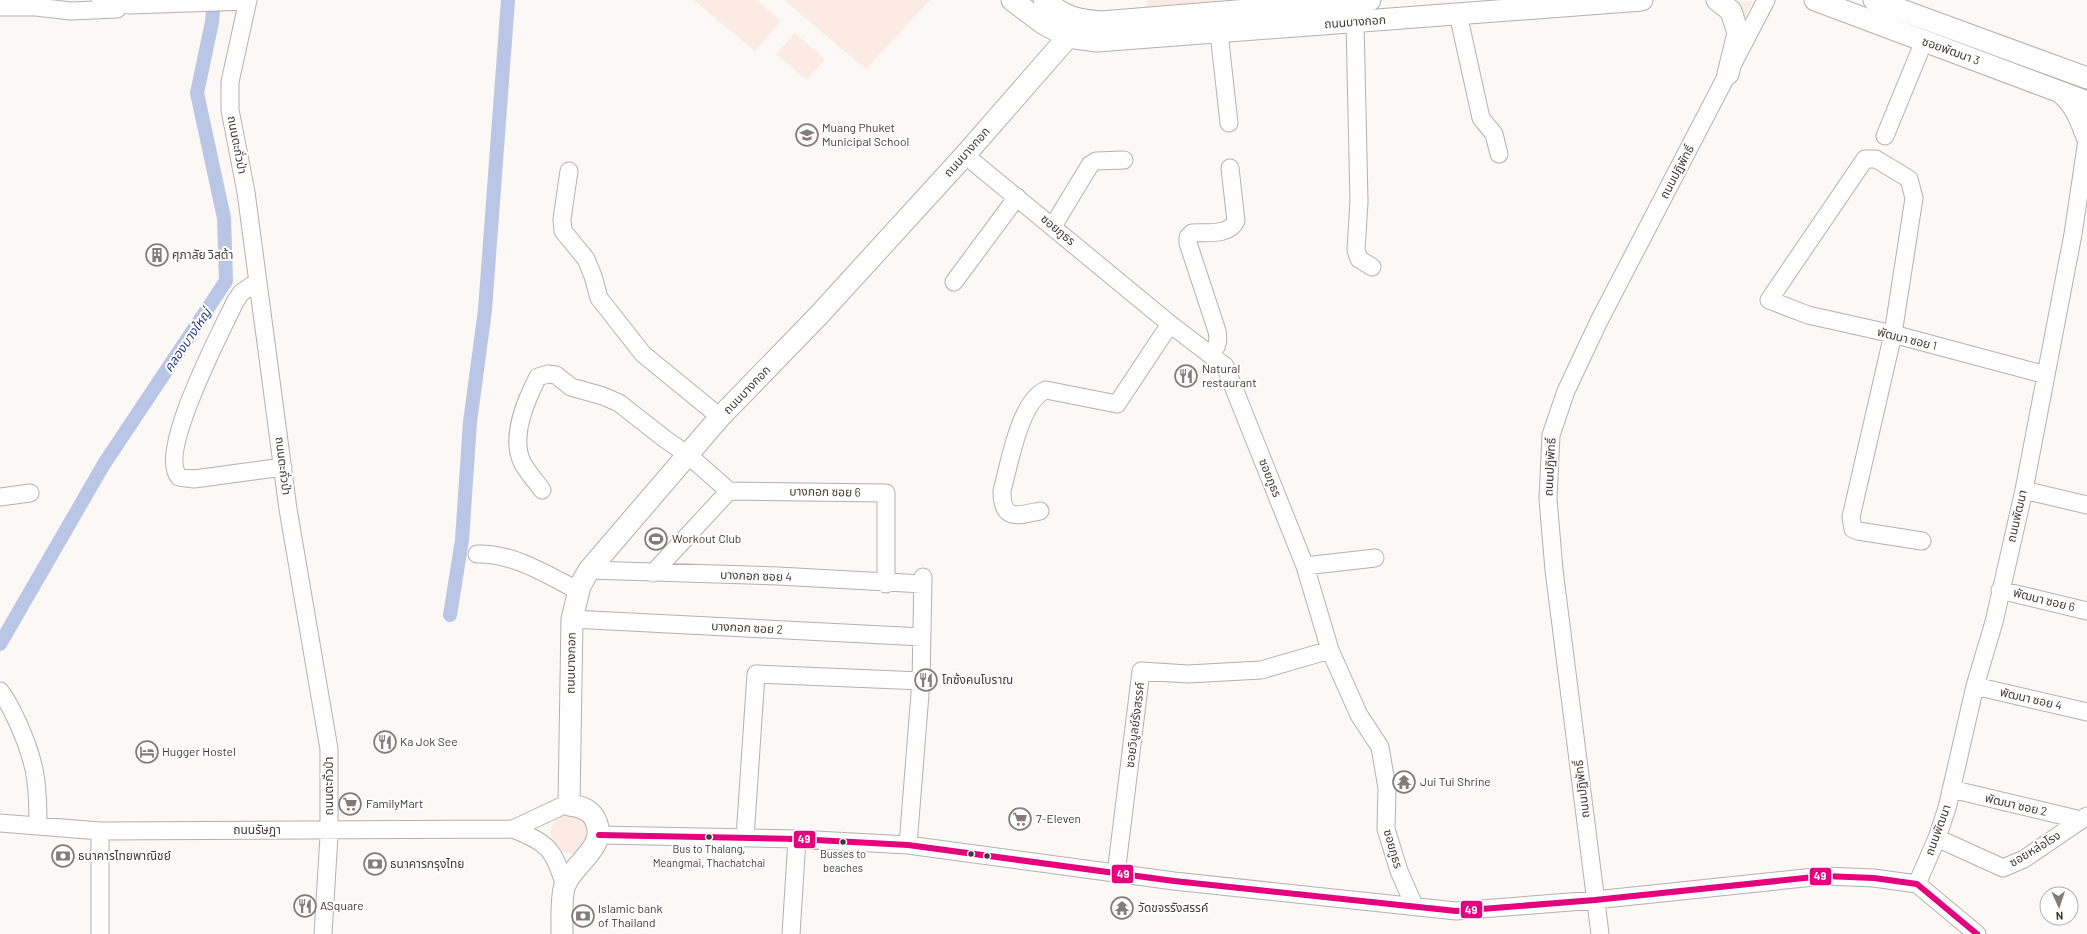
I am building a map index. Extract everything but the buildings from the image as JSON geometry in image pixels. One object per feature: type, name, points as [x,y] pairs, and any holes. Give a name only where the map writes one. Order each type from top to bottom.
[{"type":"main road","points":[[1012,0],[1044,24],[1072,28]]},
{"type":"main road","points":[[1044,0],[1055,9],[1072,28]]},
{"type":"main road","name":"ถนนบางกอก","points":[[569,805],[572,619],[579,592],[589,570],[720,417],[819,315],[965,155],[1072,28],[1101,22],[1370,0]]},
{"type":"main road","name":"ถนนบางกอก","points":[[1072,28],[1097,41],[1642,0]]},
{"type":"main road","points":[[1717,0],[1731,11],[1738,33],[1728,74]]},
{"type":"main road","name":"ซอยพัฒนา 3","points":[[1815,0],[2087,102]]},
{"type":"main road","name":"ซอยพัฒนา 3","points":[[1874,0],[2087,78]]},
{"type":"main road","points":[[2064,70],[2080,69],[2087,64]]},
{"type":"main road","points":[[2058,91],[2070,100],[2087,137]]},
{"type":"main road","points":[[562,934],[565,886],[578,864],[596,845],[599,835],[598,825],[590,813],[579,806],[569,805]]},
{"type":"street","points":[[100,0],[129,5],[198,1],[248,1]]},
{"type":"street","name":"ถนนปฏิพัทธิ์","points":[[1600,934],[1554,570],[1548,498],[1551,435],[1566,391],[1599,321],[1766,0]]},
{"type":"street","name":"ถนนตะกั่วป่า","points":[[248,1],[230,82],[230,110],[246,192],[283,467],[329,749],[329,830],[323,934]]},
{"type":"street","points":[[0,7],[36,7],[71,11],[118,9],[129,5]]},
{"type":"street","points":[[1458,14],[1481,118],[1494,134],[1499,154]]},
{"type":"street","points":[[1355,22],[1359,202],[1356,250],[1359,259],[1372,267]]},
{"type":"street","points":[[1219,33],[1229,123]]},
{"type":"street","points":[[1885,136],[1924,41]]},
{"type":"street","name":"ถนนพัฒนา","points":[[1917,884],[1937,838],[1951,789],[1975,686],[1994,622],[2000,590],[2024,490],[2073,234],[2087,140]]},
{"type":"street","name":"ซอยภูธร","points":[[965,155],[1170,324],[1224,366],[1305,566],[1330,650],[1359,715],[1380,746],[1387,788],[1386,829],[1399,871],[1414,905]]},
{"type":"street","name":"พัฒนา ซอย 1","points":[[1892,334],[1914,198],[1909,179],[1876,159],[1865,159],[1858,167],[1769,300],[1808,315],[1892,334],[2046,375]]},
{"type":"street","points":[[1053,226],[1090,165],[1096,161],[1124,160]]},
{"type":"street","points":[[1211,355],[1217,347],[1219,339],[1188,243],[1188,238],[1192,232],[1227,231],[1233,227],[1236,221],[1230,168]]},
{"type":"street","points":[[569,171],[562,219],[563,231],[586,259],[593,276],[598,298],[643,354],[720,417]]},
{"type":"street","points":[[954,282],[1017,197]]},
{"type":"street","points":[[258,281],[241,293],[235,302],[189,401],[175,451],[173,466],[174,472],[178,477],[194,480],[283,467]]},
{"type":"street","points":[[1040,511],[1018,516],[1008,513],[1004,509],[1002,499],[1002,490],[1024,414],[1036,396],[1046,390],[1117,404],[1170,324]]},
{"type":"street","points":[[1892,334],[1851,517],[1851,525],[1853,529],[1858,531],[1922,541]]},
{"type":"street","points":[[542,490],[522,462],[516,443],[522,417],[532,388],[538,377],[548,374],[556,375],[571,387],[604,396],[619,403],[688,455],[729,491],[653,573]]},
{"type":"street","points":[[2024,490],[2087,505]]},
{"type":"street","name":"บางกอก ซอย 6","points":[[729,491],[886,493],[886,584]]},
{"type":"street","points":[[0,497],[30,493]]},
{"type":"street","points":[[477,554],[495,554],[522,562],[579,592]]},
{"type":"street","points":[[1305,566],[1375,558]]},
{"type":"street","name":"บางกอก ซอย 4","points":[[589,570],[778,576],[886,584],[923,581],[922,637]]},
{"type":"street","name":"พัฒนา ซอย 6","points":[[2000,590],[2087,611]]},
{"type":"street","name":"บางกอก ซอย 2","points":[[572,619],[922,637]]},
{"type":"street","points":[[908,845],[921,681],[922,637]]},
{"type":"street","name":"ซอยวิบูลย์รังสรรค์","points":[[1116,874],[1141,671],[1188,674],[1261,670],[1330,650]]},
{"type":"street","points":[[745,838],[756,674],[921,681]]},
{"type":"street","name":"พัฒนา ซอย 4","points":[[1975,686],[2087,712]]},
{"type":"street","points":[[0,691],[12,710],[32,756],[38,788],[38,826]]},
{"type":"street","name":"พัฒนา ซอย 2","points":[[1951,789],[2084,818]]},
{"type":"street","points":[[513,829],[562,806],[569,805]]},
{"type":"street","name":"ซอยหล่อโรง","points":[[1937,838],[2003,868],[2024,859],[2084,818]]},
{"type":"street","name":"ถนนรัษฎา","points":[[0,823],[100,831],[513,829]]},
{"type":"street","points":[[513,829],[543,842],[558,864],[565,886]]},
{"type":"street","points":[[100,831],[100,934]]},
{"type":"street","points":[[599,835],[796,839],[908,845],[1116,874],[1363,902],[1414,905],[1456,911],[1595,900],[1824,876],[1874,878],[1917,884],[1977,934]]},
{"type":"street","points":[[791,934],[796,839]]},
{"type":"shaded area","points":[[694,0],[757,0],[781,21],[755,51]]},
{"type":"shaded area","points":[[784,0],[930,0],[866,69]]},
{"type":"shaded area","points":[[1147,0],[1226,0],[1146,7]]},
{"type":"shaded area","points":[[1753,1],[1744,18],[1735,2]]},
{"type":"shaded area","points":[[795,33],[825,59],[807,80],[776,54]]},
{"type":"shaded area","points":[[565,814],[583,817],[592,835],[576,854],[562,852],[552,842],[552,825],[557,819]]},
{"type":"waterway","name":"คลองบางใหญ่","points":[[0,644],[104,464],[226,281],[224,218],[197,93],[212,22],[214,0]]},
{"type":"waterway","points":[[450,615],[462,540],[470,422],[485,310],[508,0]]},
{"type":"transit line","name":"49","points":[[599,835],[797,839],[908,845],[1174,881],[1456,911],[1595,900],[1824,876],[1874,878],[1917,884],[1977,934]]},
{"type":"place","name":"Muang Phuket Municipal School","points":[[807,135]]},
{"type":"place","name":"ศุภาลัย วิสต้า","points":[[157,255]]},
{"type":"place","name":"Natural restaurant","points":[[1186,376]]},
{"type":"place","name":"Workout Club","points":[[656,539]]},
{"type":"place","name":"โกซ้งคนโบราณ","points":[[926,680]]},
{"type":"place","name":"Ka Jok See","points":[[385,742]]},
{"type":"place","name":"Hugger Hostel","points":[[147,752]]},
{"type":"place","name":"Jui Tui Shrine","points":[[1404,782]]},
{"type":"place","name":"FamilyMart","points":[[350,804]]},
{"type":"place","name":"7-Eleven","points":[[1020,819]]},
{"type":"place","name":"Bus to Thalang, Meangmai, Thachatchai","points":[[709,837]]},
{"type":"place","name":"Busses to beaches","points":[[843,842]]},
{"type":"place","name":"ธนาคารไทยพาณิชย์","points":[[63,856]]},
{"type":"place","name":"ธนาคารกรุงไทย","points":[[375,864]]},
{"type":"place","name":"ASquare","points":[[305,906]]},
{"type":"place","name":"วัดขจรรังสรรค์","points":[[1122,908]]},
{"type":"place","name":"Islamic bank of Thailand","points":[[583,916]]}]
